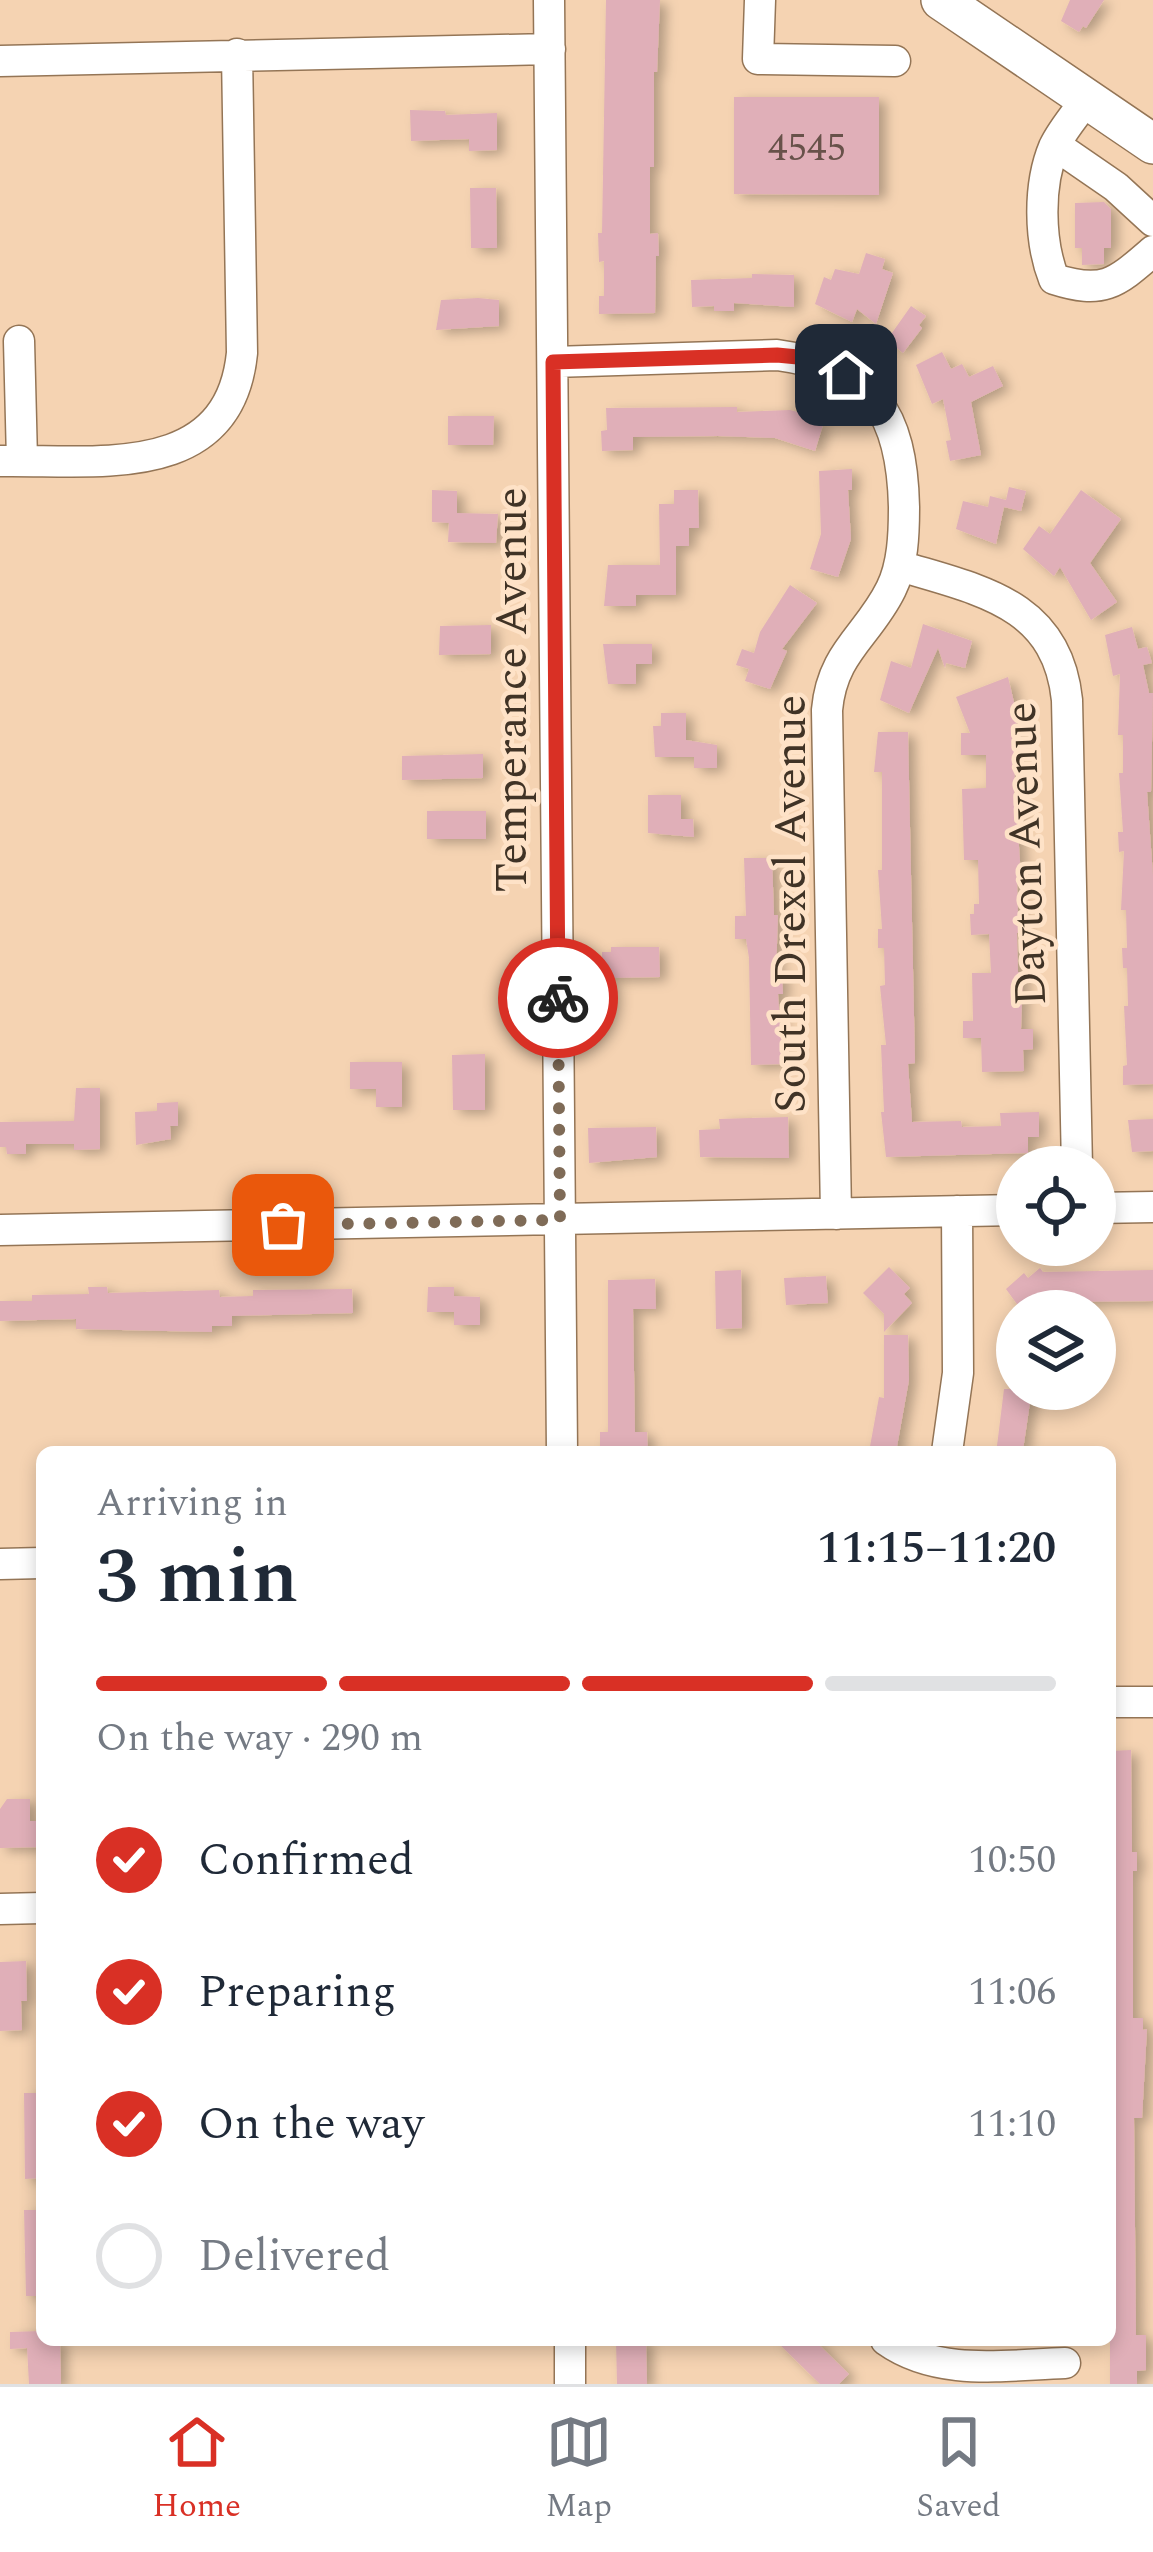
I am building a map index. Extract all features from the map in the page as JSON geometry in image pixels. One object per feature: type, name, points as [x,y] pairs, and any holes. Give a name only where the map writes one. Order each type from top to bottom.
[{"type":"main road","points":[[941,0],[1153,144]]},
{"type":"street","name":"Temperance Avenue","points":[[550,0],[562,1446]]},
{"type":"street","points":[[760,0],[758,59],[895,62]]},
{"type":"street","points":[[0,61],[550,49]]},
{"type":"street","points":[[19,341],[11,460],[156,457],[191,442],[218,418],[235,388],[242,352],[237,54]]},
{"type":"street","points":[[1087,99],[1055,145],[1047,170],[1043,216],[1046,258],[1054,279],[1079,287],[1111,286],[1153,251]]},
{"type":"street","points":[[1055,145],[1153,221]]},
{"type":"street","name":"South Drexel Avenue","points":[[553,362],[808,358],[846,375],[877,404],[893,429],[902,460],[900,566],[883,604],[841,658],[827,700],[836,1214]]},
{"type":"street","name":"Dayton Avenue","points":[[900,566],[1012,605],[1048,640],[1061,670],[1066,700],[1077,1146]]},
{"type":"street","points":[[1116,1208],[1153,1208]]},
{"type":"street","points":[[0,1230],[996,1210]]},
{"type":"street","points":[[948,1446],[958,1373],[957,1211]]},
{"type":"street","points":[[0,1564],[36,1563]]},
{"type":"street","points":[[1116,1702],[1153,1702]]},
{"type":"street","points":[[0,1909],[36,1908]]},
{"type":"street","points":[[570,2346],[570,2384]]},
{"type":"street","points":[[896,2346],[952,2365],[1065,2362]]},
{"type":"building","points":[[606,0],[660,0],[654,167],[650,167],[650,234],[658,233],[659,256],[655,313],[599,314],[599,296],[604,296],[598,233],[602,233]]},
{"type":"building","points":[[1070,0],[1104,0],[1079,32],[1061,21]]},
{"type":"building","points":[[734,97],[879,97],[879,195],[734,194]]},
{"type":"building","points":[[410,110],[445,111],[446,115],[497,113],[497,150],[469,151],[469,139],[411,141]]},
{"type":"building","points":[[470,188],[496,188],[497,248],[471,248]]},
{"type":"building","points":[[1104,202],[1111,209],[1111,248],[1104,248],[1104,264],[1082,265],[1082,248],[1075,248],[1075,203]]},
{"type":"building","points":[[866,253],[885,259],[882,269],[893,273],[876,324],[857,309],[852,322],[815,304],[824,277],[831,280],[835,269],[859,274]]},
{"type":"building","points":[[752,274],[794,275],[794,307],[734,303],[734,311],[714,311],[714,306],[692,307],[691,280],[752,278]]},
{"type":"building","points":[[441,300],[499,300],[499,326],[436,330]]},
{"type":"building","points":[[911,306],[926,316],[903,353],[887,340]]},
{"type":"building","points":[[942,352],[951,369],[962,364],[969,377],[993,366],[1003,386],[971,402],[981,455],[950,461],[943,399],[932,404],[916,365]]},
{"type":"building","points":[[737,407],[737,412],[805,414],[803,419],[823,425],[815,451],[775,438],[718,436],[633,437],[633,450],[602,451],[606,408]]},
{"type":"building","points":[[448,416],[494,416],[493,445],[448,445]]},
{"type":"building","points":[[852,469],[852,490],[848,490],[851,539],[838,577],[810,569],[821,534],[819,471]]},
{"type":"building","points":[[1009,487],[1026,491],[1021,511],[1004,507],[996,544],[956,529],[963,501],[988,507],[990,496],[1006,500]]},
{"type":"building","points":[[432,490],[457,491],[457,513],[498,514],[496,543],[448,542],[449,523],[432,522]]},
{"type":"building","points":[[674,490],[698,490],[699,528],[689,528],[689,546],[676,546],[676,595],[636,595],[636,606],[604,606],[608,565],[660,565],[659,504],[674,504]]},
{"type":"building","points":[[1081,490],[1121,519],[1090,563],[1117,602],[1091,620],[1060,567],[1054,576],[1023,549],[1039,526],[1050,534]]},
{"type":"building","points":[[790,585],[817,603],[782,649],[787,651],[770,689],[745,681],[749,669],[736,665],[742,649],[754,653],[760,632]]},
{"type":"building","points":[[923,624],[972,641],[965,668],[946,663],[945,668],[938,648],[909,713],[880,700],[891,661],[911,668]]},
{"type":"building","points":[[491,625],[491,654],[439,655],[440,626]]},
{"type":"building","points":[[1132,627],[1138,649],[1147,647],[1152,663],[1143,665],[1149,693],[1153,693],[1151,792],[1147,792],[1153,876],[1153,1084],[1123,1085],[1123,1066],[1127,1065],[1124,1006],[1128,1006],[1122,948],[1127,948],[1126,910],[1121,910],[1124,851],[1119,852],[1118,832],[1123,832],[1119,773],[1123,773],[1123,735],[1118,735],[1120,674],[1113,676],[1105,635]]},
{"type":"building","points":[[603,644],[652,644],[652,664],[636,664],[636,684],[608,684]]},
{"type":"building","points":[[1008,677],[1017,715],[1014,797],[1021,797],[1021,817],[1017,817],[1021,876],[1017,876],[1023,933],[1017,933],[1018,972],[1023,972],[1021,1029],[1033,1029],[1033,1049],[1023,1050],[1024,1071],[982,1072],[981,1038],[963,1038],[963,1021],[973,1021],[972,973],[991,973],[989,934],[971,935],[970,914],[974,914],[974,904],[979,904],[978,860],[964,860],[962,789],[986,788],[986,755],[961,755],[961,733],[970,733],[956,697]]},
{"type":"building","points":[[661,713],[686,713],[686,740],[717,745],[717,768],[694,768],[694,757],[655,757],[653,726],[661,726]]},
{"type":"building","points":[[878,732],[908,732],[915,1063],[908,1064],[912,1122],[1001,1126],[1000,1113],[1039,1112],[1039,1137],[1028,1137],[1028,1146],[996,1146],[996,1154],[886,1157],[881,1112],[881,1045],[886,1045],[880,986],[885,985],[884,948],[878,948],[882,772],[874,772]]},
{"type":"building","points":[[483,754],[483,778],[402,780],[402,756]]},
{"type":"building","points":[[648,795],[681,795],[681,819],[693,819],[694,837],[648,833]]},
{"type":"building","points":[[427,811],[486,811],[486,839],[427,839]]},
{"type":"building","points":[[744,858],[772,858],[774,915],[778,915],[776,973],[782,973],[783,994],[778,994],[783,1064],[751,1065],[749,958],[746,939],[735,939],[735,916],[746,916]]},
{"type":"building","points":[[611,947],[659,947],[660,977],[602,975],[602,952],[611,952]]},
{"type":"building","points":[[485,1054],[485,1110],[453,1110],[452,1055]]},
{"type":"building","points":[[350,1062],[402,1062],[402,1107],[376,1107],[376,1089],[350,1089]]},
{"type":"building","points":[[76,1088],[100,1088],[100,1149],[26,1144],[26,1154],[7,1154],[6,1147],[0,1147],[0,1122],[74,1121]]},
{"type":"building","points":[[178,1102],[178,1126],[170,1126],[171,1139],[136,1145],[135,1112],[157,1111],[157,1103]]},
{"type":"building","points":[[788,1117],[789,1158],[700,1157],[699,1130],[720,1129],[719,1119]]},
{"type":"building","points":[[1153,1119],[1153,1151],[1132,1152],[1128,1120]]},
{"type":"building","points":[[656,1127],[657,1157],[589,1163],[588,1128]]},
{"type":"building","points":[[889,1267],[910,1288],[904,1294],[912,1303],[884,1332],[884,1314],[863,1293]]},
{"type":"building","points":[[1040,1268],[1043,1272],[1153,1270],[1153,1301],[1116,1301],[1116,1290],[1006,1289],[1024,1273],[1028,1278]]},
{"type":"building","points":[[741,1270],[742,1328],[716,1329],[715,1271]]},
{"type":"building","points":[[826,1276],[828,1303],[786,1305],[784,1278]]},
{"type":"building","points":[[655,1279],[656,1309],[633,1309],[635,1432],[647,1432],[648,1446],[600,1446],[600,1432],[608,1432],[608,1280]]},
{"type":"building","points":[[88,1287],[107,1287],[108,1293],[219,1290],[220,1297],[253,1296],[253,1290],[352,1289],[353,1313],[232,1316],[232,1326],[212,1326],[212,1332],[76,1329],[76,1319],[0,1321],[0,1301],[89,1294]]},
{"type":"building","points":[[428,1287],[454,1287],[454,1296],[480,1297],[480,1325],[454,1325],[454,1312],[427,1312]]},
{"type":"building","points":[[884,1335],[908,1335],[909,1380],[897,1446],[870,1446],[879,1397],[884,1398]]},
{"type":"building","points":[[1001,1410],[1029,1410],[1024,1446],[997,1446]]},
{"type":"building","points":[[1131,1750],[1132,1852],[1137,1852],[1133,2018],[1143,2018],[1143,2030],[1147,2029],[1142,2118],[1134,2118],[1136,2335],[1146,2335],[1146,2370],[1137,2371],[1137,2384],[1110,2384],[1110,2346],[1116,2346],[1116,1751]]},
{"type":"building","points":[[7,1799],[30,1799],[36,1847],[0,1848],[0,1809]]},
{"type":"building","points":[[26,1961],[22,2030],[0,2031],[0,1962]]},
{"type":"building","points":[[24,2093],[36,2093],[36,2178],[25,2179]]},
{"type":"building","points":[[24,2210],[36,2210],[36,2296],[26,2296]]},
{"type":"building","points":[[36,2331],[36,2346],[60,2346],[61,2384],[29,2384],[27,2348],[10,2349],[10,2332]]},
{"type":"building","points":[[616,2346],[646,2346],[647,2384],[617,2384]]},
{"type":"building","points":[[781,2346],[820,2346],[849,2374],[839,2384],[820,2384]]},
{"type":"way so far","points":[[283,1225],[560,1220],[558,998]]},
{"type":"route","points":[[558,998],[553,362],[777,355],[808,358],[846,375]]}]
